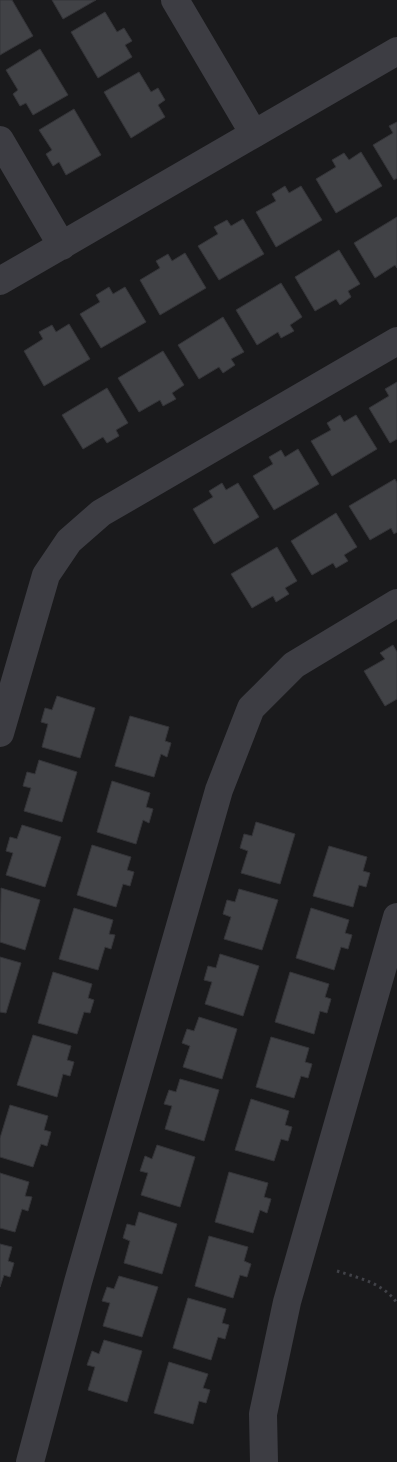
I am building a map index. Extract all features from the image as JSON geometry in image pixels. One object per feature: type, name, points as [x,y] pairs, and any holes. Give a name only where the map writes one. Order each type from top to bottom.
[{"type":"street","points":[[175,0],[254,134]]},
{"type":"street","points":[[0,281],[397,51]]},
{"type":"street","points":[[0,140],[62,246]]},
{"type":"street","points":[[0,733],[46,575],[69,540],[101,513],[397,341]]},
{"type":"street","points":[[30,1462],[78,1282],[218,790],[251,708],[294,665],[397,603]]},
{"type":"street","points":[[264,1462],[263,1414],[287,1302],[397,917]]},
{"type":"path","points":[[337,1272],[370,1281],[390,1293],[397,1303]]},
{"type":"building","points":[[0,0],[12,0],[33,36],[0,55]]},
{"type":"building","points":[[52,0],[96,0],[63,19]]},
{"type":"building","points":[[105,12],[117,32],[124,28],[132,41],[125,45],[132,57],[98,78],[71,32]]},
{"type":"building","points":[[40,49],[68,95],[33,115],[26,103],[20,106],[13,94],[18,90],[6,70]]},
{"type":"building","points":[[139,72],[151,92],[158,88],[165,100],[158,105],[165,117],[131,138],[104,92]]},
{"type":"building","points":[[74,109],[101,155],[66,175],[59,162],[53,166],[46,154],[52,150],[39,130]]},
{"type":"building","points":[[397,122],[397,178],[394,180],[373,145],[393,133],[389,126]]},
{"type":"building","points":[[361,152],[382,186],[336,213],[316,179],[336,167],[332,160],[344,153],[349,160]]},
{"type":"building","points":[[285,186],[289,193],[301,186],[322,220],[276,247],[256,212],[276,201],[272,194]]},
{"type":"building","points":[[397,217],[397,268],[395,265],[375,278],[354,243]]},
{"type":"building","points":[[243,219],[264,254],[219,280],[198,246],[218,234],[214,227],[227,220],[231,226]]},
{"type":"building","points":[[339,250],[360,284],[348,291],[351,297],[340,305],[336,299],[315,311],[295,277]]},
{"type":"building","points":[[185,253],[206,288],[160,315],[140,280],[160,268],[156,261],[168,254],[172,261]]},
{"type":"building","points":[[281,283],[302,317],[290,325],[294,331],[281,338],[278,332],[257,345],[236,310]]},
{"type":"building","points":[[109,287],[113,294],[125,287],[146,322],[101,348],[80,314],[100,302],[96,295]]},
{"type":"building","points":[[223,317],[244,352],[231,359],[235,365],[223,373],[219,367],[199,379],[178,345]]},
{"type":"building","points":[[69,324],[90,359],[44,386],[24,351],[43,339],[39,332],[52,325],[56,332]]},
{"type":"building","points":[[163,351],[184,385],[172,393],[176,399],[163,406],[160,400],[139,412],[118,378]]},
{"type":"building","points":[[397,382],[397,439],[390,443],[369,408],[389,396],[385,389]]},
{"type":"building","points":[[107,388],[128,423],[116,430],[119,436],[107,443],[103,437],[83,449],[62,415]]},
{"type":"building","points":[[340,415],[344,422],[356,415],[377,449],[332,476],[311,441],[331,430],[327,423]]},
{"type":"building","points":[[298,449],[319,484],[274,510],[253,476],[273,464],[269,457],[281,450],[285,457]]},
{"type":"building","points":[[395,479],[397,483],[397,532],[394,534],[391,528],[370,540],[349,506]]},
{"type":"building","points":[[222,483],[226,490],[238,483],[259,517],[214,544],[193,509],[213,497],[209,491]]},
{"type":"building","points":[[336,513],[357,547],[344,555],[348,561],[336,568],[333,563],[312,575],[291,541]]},
{"type":"building","points":[[277,547],[297,581],[285,588],[289,594],[276,602],[273,596],[252,608],[231,574]]},
{"type":"building","points":[[393,645],[397,652],[397,699],[385,706],[364,671],[385,659],[380,653]]},
{"type":"building","points":[[57,696],[95,708],[80,758],[42,747],[48,724],[41,722],[45,708],[52,710]]},
{"type":"building","points":[[130,716],[169,727],[165,741],[171,743],[167,757],[161,754],[154,777],[115,766]]},
{"type":"building","points":[[39,760],[77,772],[62,822],[24,811],[31,788],[23,786],[27,772],[35,774]]},
{"type":"building","points":[[112,781],[150,793],[146,807],[153,809],[149,823],[143,820],[136,844],[97,832]]},
{"type":"building","points":[[256,822],[295,834],[280,884],[241,873],[248,851],[240,848],[244,834],[252,836]]},
{"type":"building","points":[[22,825],[61,837],[45,887],[6,875],[13,853],[6,851],[10,837],[17,839]]},
{"type":"building","points":[[92,845],[131,857],[127,870],[134,872],[130,886],[123,884],[116,907],[77,895]]},
{"type":"building","points":[[329,846],[367,857],[363,871],[370,873],[366,887],[359,885],[353,907],[313,896]]},
{"type":"building","points":[[1,888],[40,900],[25,950],[0,942]]},
{"type":"building","points":[[239,889],[278,900],[262,950],[224,939],[231,917],[223,914],[227,900],[235,902]]},
{"type":"building","points":[[74,908],[113,920],[109,934],[115,935],[111,949],[105,947],[98,970],[59,959]]},
{"type":"building","points":[[311,908],[349,920],[345,933],[352,935],[348,949],[341,947],[334,970],[296,958]]},
{"type":"building","points":[[220,954],[259,966],[243,1016],[205,1004],[212,982],[204,980],[208,966],[216,968]]},
{"type":"building","points":[[0,957],[21,963],[6,1013],[0,1012]]},
{"type":"building","points":[[53,972],[92,984],[88,998],[94,1000],[90,1013],[84,1012],[77,1034],[38,1023]]},
{"type":"building","points":[[290,972],[329,984],[325,997],[331,999],[327,1013],[320,1011],[314,1034],[275,1022]]},
{"type":"building","points":[[199,1017],[237,1029],[222,1079],[183,1067],[190,1046],[182,1043],[187,1029],[194,1031]]},
{"type":"building","points":[[33,1035],[71,1046],[67,1060],[74,1062],[70,1076],[63,1074],[57,1097],[17,1085]]},
{"type":"building","points":[[271,1037],[309,1048],[305,1062],[312,1064],[308,1078],[301,1076],[294,1098],[256,1087]]},
{"type":"building","points":[[180,1079],[219,1090],[204,1141],[165,1129],[172,1106],[164,1104],[169,1090],[176,1092]]},
{"type":"building","points":[[251,1099],[289,1111],[285,1125],[292,1127],[288,1141],[281,1139],[274,1161],[235,1150]]},
{"type":"building","points":[[10,1105],[48,1116],[44,1130],[51,1132],[47,1146],[41,1144],[33,1167],[0,1157],[0,1138]]},
{"type":"building","points":[[157,1145],[195,1157],[180,1207],[141,1195],[148,1173],[140,1171],[145,1156],[152,1159]]},
{"type":"building","points":[[229,1172],[268,1183],[264,1197],[271,1199],[267,1213],[260,1210],[253,1233],[215,1222]]},
{"type":"building","points":[[0,1173],[29,1182],[25,1196],[32,1197],[28,1211],[22,1209],[15,1232],[0,1228]]},
{"type":"building","points":[[139,1212],[177,1224],[162,1274],[124,1263],[130,1241],[123,1238],[127,1224],[135,1226]]},
{"type":"building","points":[[209,1236],[248,1247],[244,1261],[251,1264],[247,1277],[240,1275],[233,1298],[195,1286]]},
{"type":"building","points":[[0,1244],[12,1247],[8,1261],[14,1263],[10,1277],[4,1275],[0,1287]]},
{"type":"building","points":[[119,1276],[158,1287],[142,1337],[103,1326],[110,1303],[102,1301],[107,1287],[114,1289]]},
{"type":"building","points":[[188,1298],[226,1309],[222,1323],[229,1325],[225,1339],[218,1337],[211,1360],[173,1348]]},
{"type":"building","points":[[104,1340],[142,1351],[127,1402],[88,1390],[95,1367],[87,1365],[92,1351],[99,1354]]},
{"type":"building","points":[[169,1362],[208,1374],[203,1388],[210,1390],[206,1403],[199,1401],[193,1424],[154,1413]]}]
